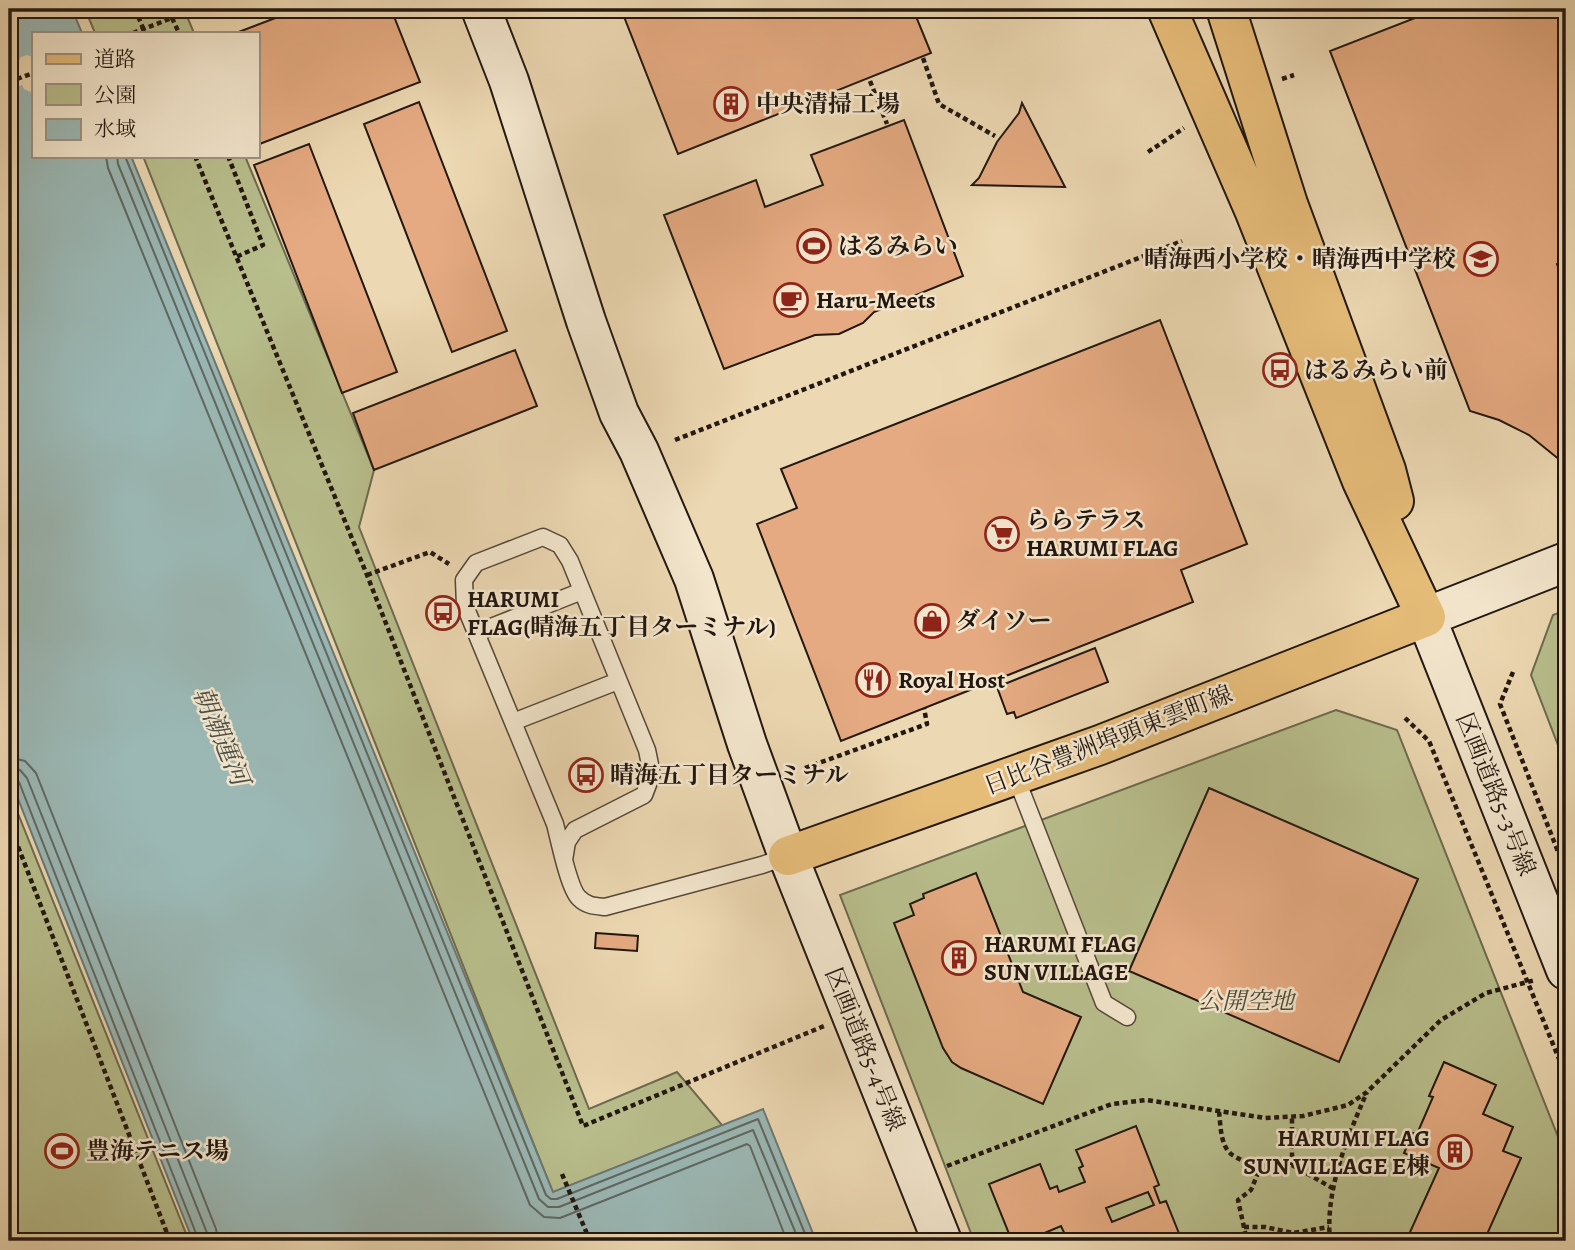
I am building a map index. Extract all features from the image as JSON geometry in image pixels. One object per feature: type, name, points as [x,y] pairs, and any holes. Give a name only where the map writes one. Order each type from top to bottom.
[{"type":"main road","points":[[1167,9],[1255,212],[1362,481],[1426,617]]},
{"type":"main road","points":[[1226,9],[1288,204],[1386,470],[1426,617]]},
{"type":"main road","name":"日比谷豊洲埠頭東雲町線","points":[[789,856],[1100,745],[1426,617]]},
{"type":"street","name":"区画道路5-4号線","points":[[481,9],[509,81],[586,321],[620,412],[694,579],[747,744],[942,1241]]},
{"type":"street","points":[[1426,617],[1566,562]]},
{"type":"street","name":"区画道路5-3号線","points":[[1426,617],[1553,975]]},
{"type":"lane","points":[[564,860],[567,842],[575,830],[643,795],[652,774],[647,750],[570,561],[560,545],[543,537],[476,563],[464,580],[464,606],[555,824],[564,860],[576,897],[590,906],[605,907],[789,856]]},
{"type":"lane","points":[[476,633],[582,591]]},
{"type":"lane","points":[[513,722],[618,681]]},
{"type":"lane","points":[[1015,775],[1104,1003],[1127,1017]]},
{"type":"lane","points":[[555,824],[575,830]]},
{"type":"path","points":[[135,9],[145,32]]},
{"type":"path","points":[[136,32],[195,9]]},
{"type":"path","points":[[1270,11],[1277,9]]},
{"type":"path","points":[[172,18],[179,32]]},
{"type":"path","points":[[923,58],[939,104],[995,136]]},
{"type":"path","points":[[9,82],[32,73]]},
{"type":"path","points":[[870,81],[887,124]]},
{"type":"path","points":[[196,158],[367,575],[583,1126],[825,1026]]},
{"type":"path","points":[[229,158],[263,245],[236,257]]},
{"type":"path","points":[[675,439],[1182,241]]},
{"type":"path","points":[[367,575],[430,552],[449,564]]},
{"type":"path","points":[[1513,672],[1500,704],[1566,872]]},
{"type":"path","points":[[805,768],[927,723],[924,708]]},
{"type":"path","points":[[1405,718],[1430,741],[1566,1076]]},
{"type":"path","points":[[9,823],[170,1241]]},
{"type":"path","points":[[916,1177],[1112,1104],[1146,1100],[1265,1118],[1292,1117],[1348,1105],[1367,1092],[1441,1020],[1486,993],[1553,975]]},
{"type":"path","points":[[1330,1241],[1334,1189],[1351,1129],[1367,1092]]},
{"type":"path","points":[[1219,1112],[1223,1141],[1231,1154],[1249,1163],[1258,1173]]},
{"type":"path","points":[[1292,1117],[1292,1165]]},
{"type":"path","points":[[1258,1173],[1292,1165],[1334,1189]]},
{"type":"path","points":[[1247,1241],[1238,1200],[1251,1190],[1258,1173]]},
{"type":"path","points":[[562,1174],[590,1241]]},
{"type":"path","points":[[1244,1227],[1265,1227],[1293,1233],[1329,1227]]},
{"type":"path","points":[[1293,1233],[1293,1241]]},
{"type":"path","points":[[1558,1241],[1566,1237]]},
{"type":"green space","points":[[85,9],[184,9],[194,32],[95,32]]},
{"type":"green space","points":[[144,158],[246,158],[374,470],[359,527],[589,1109],[677,1072],[722,1125],[553,1193]]},
{"type":"green space","points":[[1566,610],[1566,766],[1531,675],[1553,615]]},
{"type":"green space","name":"公開空地","points":[[1336,710],[1397,730],[1566,1157],[1566,1241],[974,1241],[840,895]]},
{"type":"green space","points":[[9,791],[189,1241],[9,1241]]},
{"type":"water","name":"朝潮運河","points":[[9,9],[72,9],[82,32],[32,32],[32,158],[132,158],[553,1192],[763,1109],[816,1241],[193,1241],[9,776]]},
{"type":"pier","points":[[21,57],[32,57],[32,93],[22,85],[9,90],[9,73],[16,70],[16,64]]},
{"type":"building","points":[[299,9],[391,9],[420,82],[259,144],[259,32],[239,32]]},
{"type":"building","name":"中央清掃工場","points":[[621,9],[913,9],[931,53],[678,154]]},
{"type":"building","name":"晴海西小学校・晴海西中学校","points":[[1438,9],[1566,9],[1566,261],[1557,264],[1566,288],[1566,465],[1529,435],[1499,420],[1470,411],[1330,51]]},
{"type":"building","points":[[419,102],[507,331],[452,352],[364,124]]},
{"type":"building","points":[[1022,103],[1065,187],[972,185],[979,178],[997,142],[1019,113]]},
{"type":"building","name":"はるみらい","points":[[904,120],[963,276],[874,312],[863,323],[839,334],[815,335],[724,369],[664,215],[756,180],[765,207],[823,185],[811,155]]},
{"type":"building","points":[[309,144],[397,372],[342,393],[254,165]]},
{"type":"building","name":"ららテラス HARUMI FLAG","points":[[1160,320],[1247,544],[1181,570],[1193,602],[841,741],[757,524],[797,508],[781,469]]},
{"type":"building","points":[[515,350],[537,406],[374,470],[353,413]]},
{"type":"building","points":[[1095,648],[1108,682],[1016,718],[1014,712],[1007,714],[997,687]]},
{"type":"building","points":[[1209,788],[1418,879],[1339,1062],[1129,971]]},
{"type":"building","name":"HARUMI FLAG SUN VILLAGE","points":[[976,873],[1023,992],[1081,1017],[1043,1104],[952,1062],[943,1048],[894,923],[914,915],[910,904],[924,898],[923,894]]},
{"type":"building","points":[[596,933],[638,936],[637,951],[595,948]]},
{"type":"building","name":"HARUMI FLAG SUN VILLAGE E棟","points":[[1444,1062],[1496,1085],[1483,1114],[1513,1127],[1503,1151],[1521,1158],[1484,1241],[1406,1241],[1439,1168],[1404,1153],[1413,1133],[1417,1134],[1433,1097],[1429,1096]]},
{"type":"building","points":[[1136,1126],[1159,1185],[1154,1187],[1160,1203],[1166,1201],[1182,1241],[1068,1241],[1061,1226],[1028,1241],[1012,1241],[989,1184],[1040,1164],[1050,1189],[1057,1186],[1059,1192],[1085,1182],[1079,1168],[1083,1166],[1076,1150]],"holes":[[[1148,1192],[1154,1205],[1112,1222],[1106,1208]]]},
{"type":"place","name":"中央清掃工場","points":[[731,104]]},
{"type":"place","name":"はるみらい","points":[[814,246]]},
{"type":"place","name":"晴海西小学校・晴海西中学校","points":[[1481,259]]},
{"type":"place","name":"Haru-Meets","points":[[791,300]]},
{"type":"place","name":"はるみらい前","points":[[1280,370]]},
{"type":"place","name":"ららテラス HARUMI FLAG","points":[[1002,534]]},
{"type":"place","name":"HARUMI FLAG(晴海五丁目ターミナル)","points":[[443,613]]},
{"type":"place","name":"ダイソー","points":[[932,621]]},
{"type":"place","name":"Royal Host","points":[[873,680]]},
{"type":"place","name":"晴海五丁目ターミナル","points":[[586,775]]},
{"type":"place","name":"HARUMI FLAG SUN VILLAGE","points":[[959,958]]},
{"type":"place","name":"豊海テニス場","points":[[62,1151]]},
{"type":"place","name":"HARUMI FLAG SUN VILLAGE E棟","points":[[1455,1152]]}]
